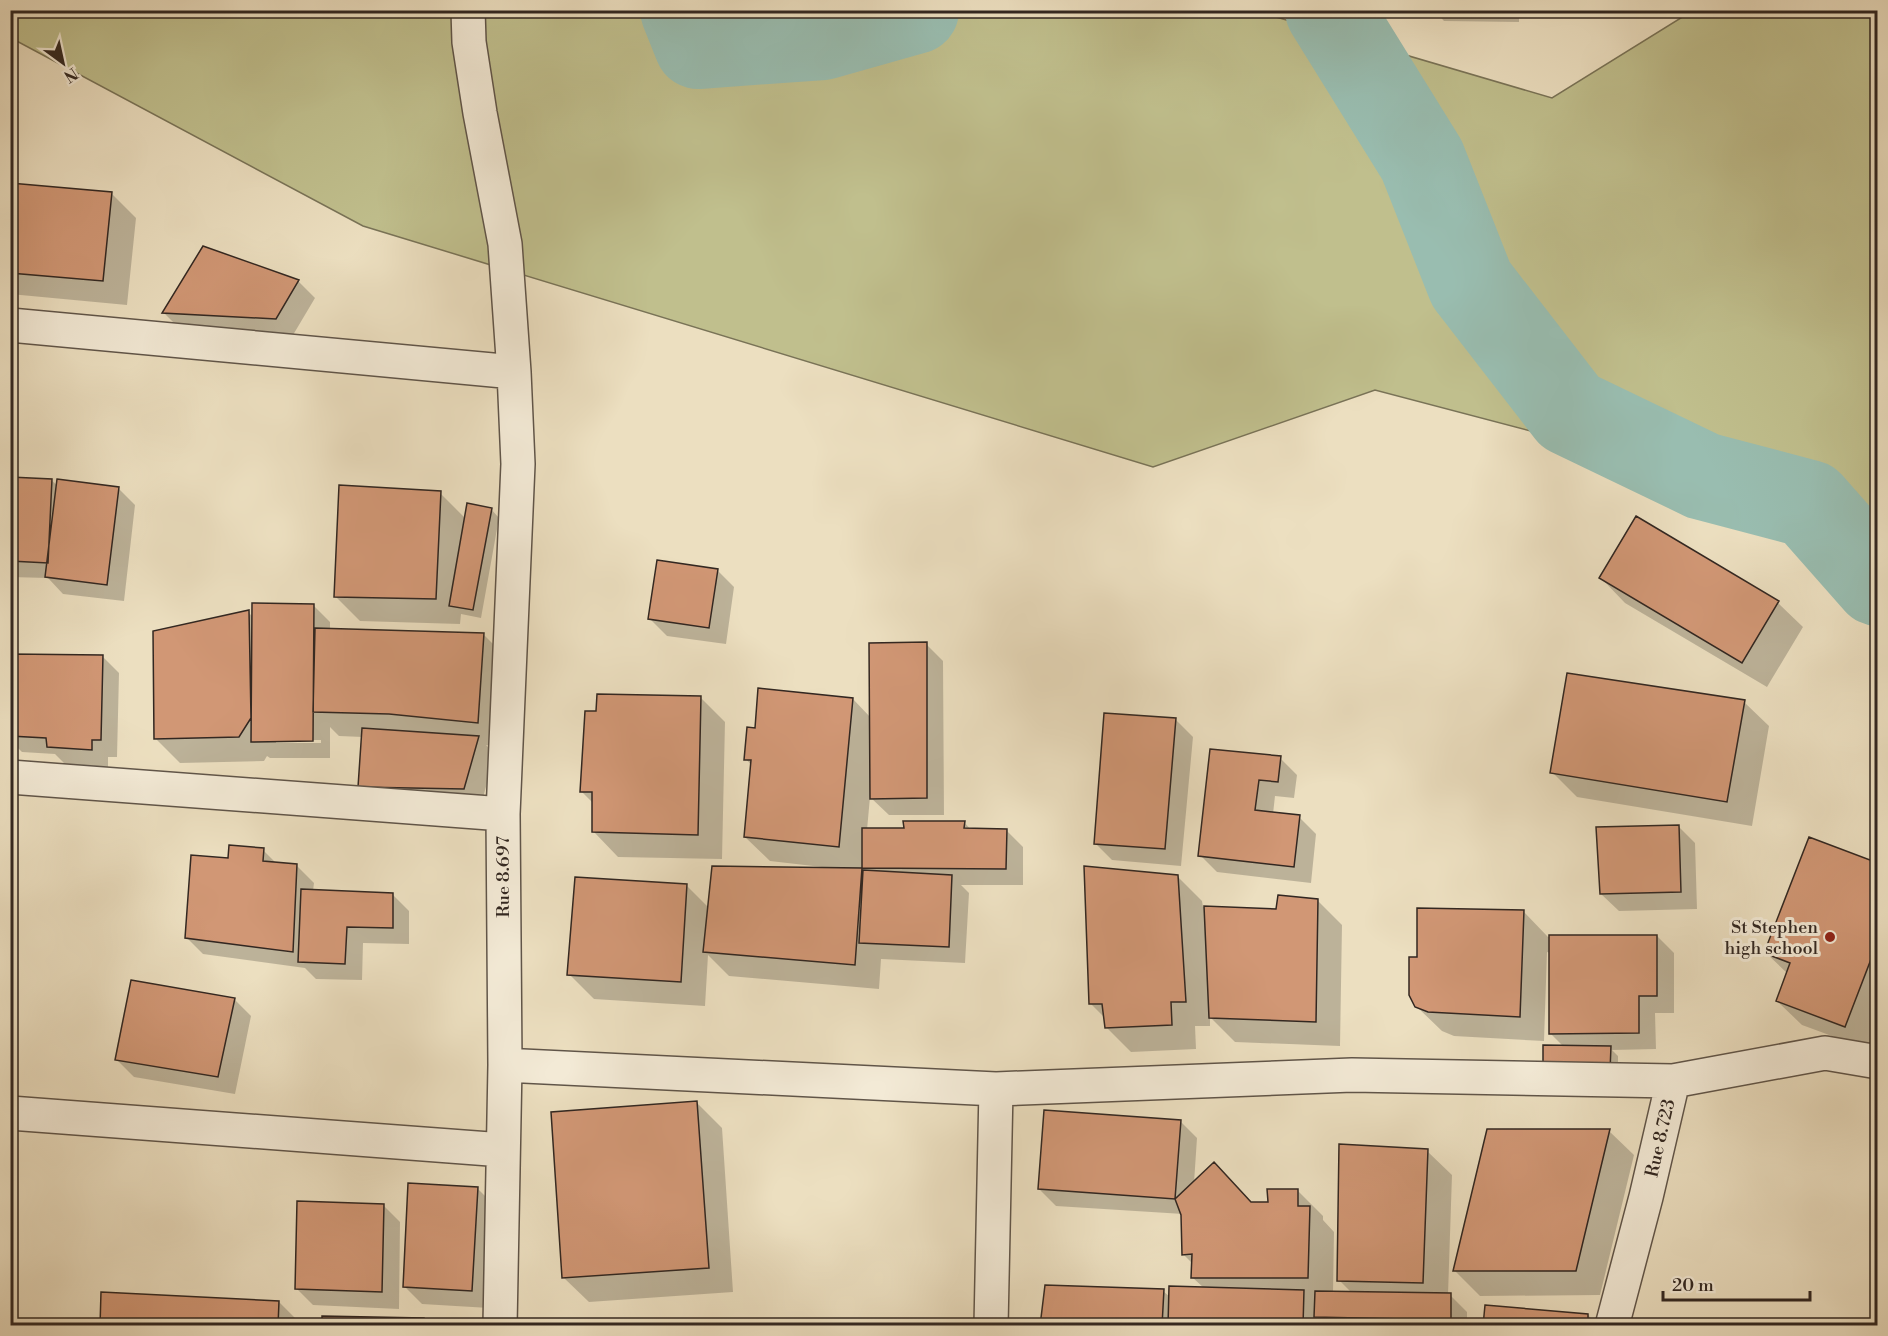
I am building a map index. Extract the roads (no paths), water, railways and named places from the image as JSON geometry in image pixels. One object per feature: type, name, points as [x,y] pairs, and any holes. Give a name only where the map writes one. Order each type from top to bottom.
[{"type":"street","points":[[468,10],[480,113],[505,244],[514,372],[518,464],[503,814]]},
{"type":"street","points":[[10,325],[514,372]]},
{"type":"street","name":"Rue 8.697","points":[[10,777],[503,814],[505,1065],[500,1326]]},
{"type":"street","name":"Rue 8.723","points":[[1612,1326],[1646,1197],[1673,1081],[1825,1053],[1878,1062]]},
{"type":"street","points":[[505,1065],[996,1089],[1352,1075],[1673,1081]]},
{"type":"street","points":[[991,1326],[996,1089]]},
{"type":"street","points":[[10,1113],[503,1150]]},
{"type":"waterway","points":[[684,10],[698,45],[823,36],[915,10]]},
{"type":"waterway","points":[[1329,10],[1422,160],[1471,284],[1570,412],[1703,476],[1809,504],[1878,582]]},
{"type":"place","name":"St Stephen high school","points":[[1830,937]]}]
